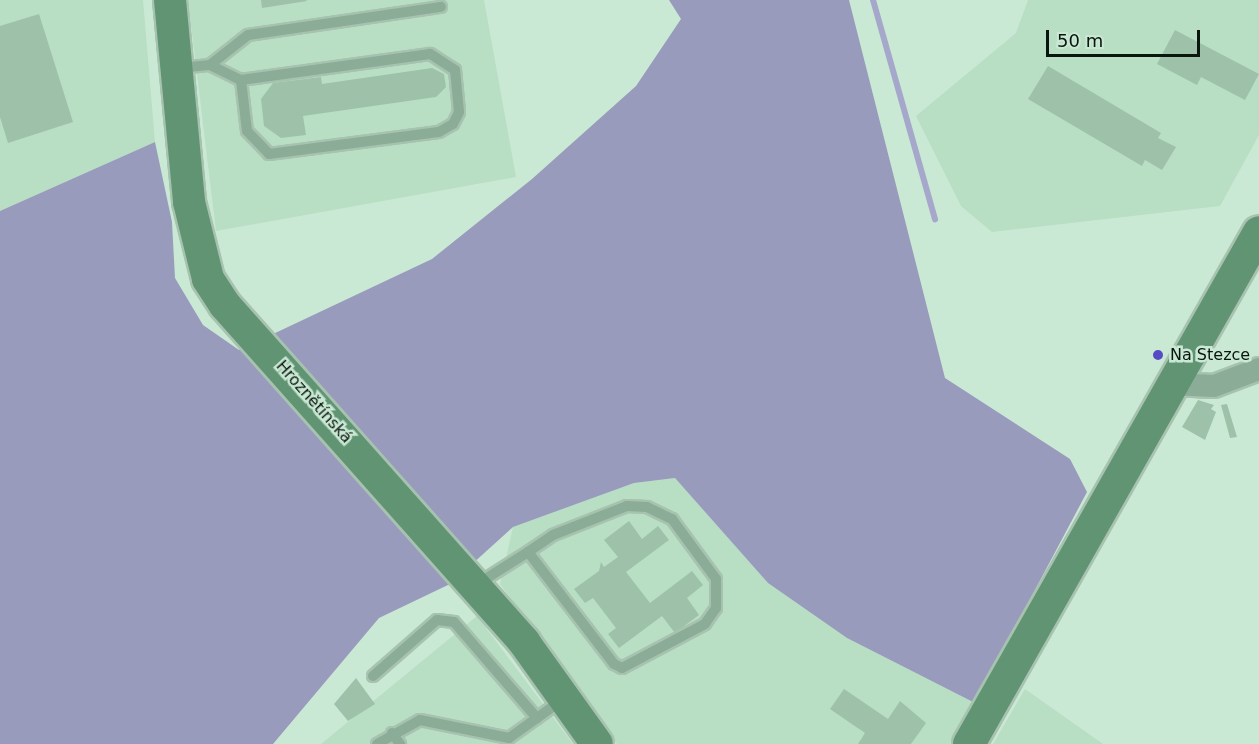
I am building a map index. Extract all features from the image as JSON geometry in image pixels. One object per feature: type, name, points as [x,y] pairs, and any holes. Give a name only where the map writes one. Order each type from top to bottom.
[{"type":"street","name":"Hroznětínská","points":[[170,0],[189,202],[208,279],[225,305],[475,586],[564,698],[597,744]]},
{"type":"street","points":[[969,744],[1259,232]]},
{"type":"street","points":[[1172,384],[1214,386],[1259,369]]},
{"type":"lane","points":[[177,69],[210,65],[248,35],[441,7]]},
{"type":"lane","points":[[210,65],[241,80],[430,54],[455,70],[459,112],[453,124],[439,132],[269,154],[247,131],[241,80]]},
{"type":"lane","points":[[475,586],[528,552],[627,506],[658,510],[672,519],[716,579],[716,608],[705,624],[622,668],[614,664],[528,552]]},
{"type":"lane","points":[[373,676],[437,620],[454,622],[537,718]]},
{"type":"lane","points":[[377,744],[392,733],[420,720],[438,720],[509,741],[564,698]]},
{"type":"lane","points":[[392,733],[400,744]]},
{"type":"shaded area","points":[[0,0],[143,0],[155,142],[0,211]]},
{"type":"shaded area","points":[[188,0],[484,0],[516,177],[216,231]]},
{"type":"shaded area","points":[[669,0],[849,0],[945,378],[1070,459],[1087,492],[975,703],[847,638],[768,583],[675,478],[634,483],[513,527],[450,584],[379,618],[273,744],[0,744],[0,211],[155,142],[172,222],[175,278],[203,325],[239,350],[432,259],[532,179],[636,86],[681,19]]},
{"type":"shaded area","points":[[1028,0],[1259,0],[1259,135],[1220,206],[992,232],[961,206],[916,116],[1016,33]]},
{"type":"shaded area","points":[[675,478],[768,583],[847,638],[975,703],[950,744],[617,744],[500,584],[513,527],[634,483]]},
{"type":"shaded area","points":[[477,616],[573,744],[321,744]]},
{"type":"shaded area","points":[[1025,689],[1103,744],[993,744]]},
{"type":"building","points":[[261,0],[306,0],[307,1],[262,8]]},
{"type":"building","points":[[39,14],[73,122],[8,143],[0,117],[0,26]]},
{"type":"building","points":[[1175,30],[1259,74],[1245,100],[1201,77],[1197,85],[1157,64]]},
{"type":"building","points":[[1048,66],[1161,133],[1158,138],[1176,147],[1162,170],[1145,160],[1142,166],[1028,99]]},
{"type":"building","points":[[432,68],[444,74],[446,87],[436,97],[303,116],[306,135],[281,138],[264,126],[261,99],[273,83],[321,77],[322,84]]},
{"type":"building","points":[[1198,400],[1214,405],[1211,409],[1216,412],[1205,440],[1182,427]]},
{"type":"building","points":[[1227,404],[1237,437],[1230,438],[1221,405]]},
{"type":"building","points":[[629,521],[642,539],[658,526],[669,540],[626,572],[650,603],[692,571],[703,585],[687,598],[699,615],[675,633],[662,616],[619,648],[608,634],[616,628],[593,598],[585,603],[574,589],[599,571],[601,562],[604,567],[618,557],[604,540]]},
{"type":"building","points":[[356,678],[375,704],[348,721],[334,704]]},
{"type":"building","points":[[844,689],[888,719],[900,701],[926,723],[911,744],[858,744],[865,733],[830,709]]},
{"type":"waterway","points":[[873,0],[935,219]]},
{"type":"place","name":"Na Stezce","points":[[1158,355]]}]
